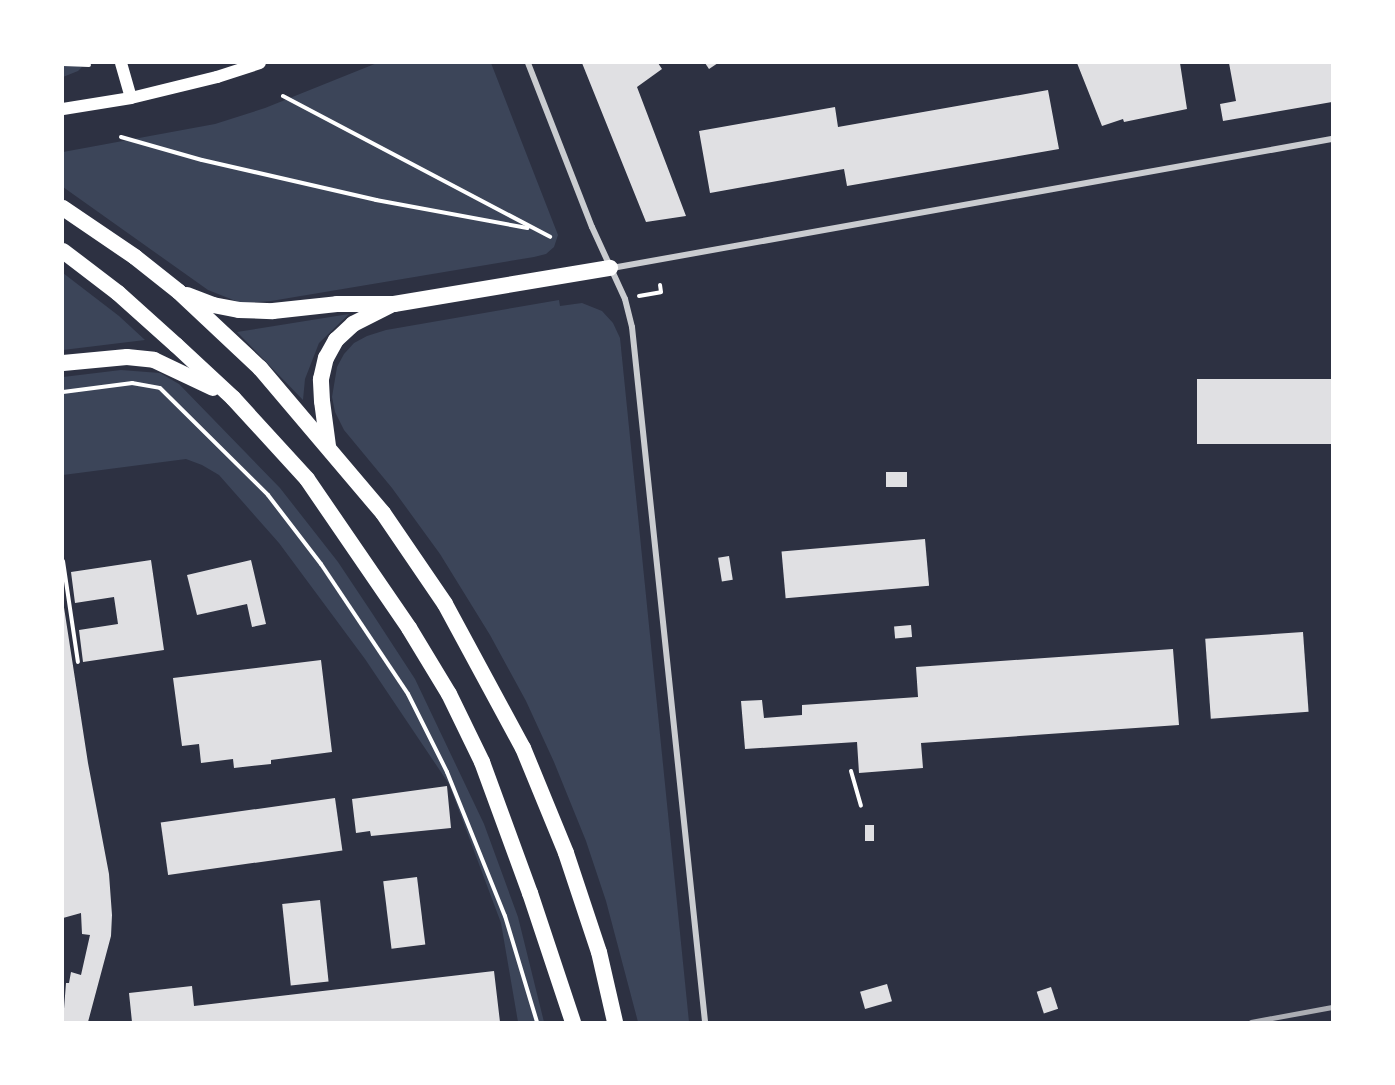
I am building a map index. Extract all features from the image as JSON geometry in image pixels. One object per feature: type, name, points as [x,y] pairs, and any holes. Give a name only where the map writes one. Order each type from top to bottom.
[{"type":"highway","points":[[63,208],[135,257],[179,292],[260,368],[383,513],[445,604],[523,748],[573,874],[599,952],[615,1022]]},
{"type":"highway","points":[[63,251],[118,293],[233,398],[307,479],[409,628],[449,694],[482,762],[530,893],[573,1022]]},
{"type":"highway","points":[[179,292],[213,305],[239,310],[273,311],[337,304],[394,304],[610,268]]},
{"type":"highway","points":[[328,447],[321,379],[326,358],[336,340],[353,324],[394,304]]},
{"type":"highway","points":[[63,363],[127,357],[154,360],[233,398]]},
{"type":"main road","points":[[121,63],[131,98]]},
{"type":"main road","points":[[63,110],[131,98],[217,77],[260,63]]},
{"type":"street","points":[[528,63],[610,268],[625,299],[632,327],[705,1022]]},
{"type":"street","points":[[610,268],[1332,139]]},
{"type":"path","points":[[63,64],[89,65],[86,63]]},
{"type":"path","points":[[283,96],[527,228],[550,237]]},
{"type":"path","points":[[120,137],[202,160],[376,200],[527,228]]},
{"type":"path","points":[[639,296],[661,292],[660,285]]},
{"type":"path","points":[[63,392],[132,383],[160,387],[268,495],[321,564],[408,694],[447,772],[505,916],[537,1022]]},
{"type":"path","points":[[63,561],[78,662]]},
{"type":"path","points":[[851,771],[861,806]]},
{"type":"shaded area","points":[[63,63],[82,67],[63,77]]},
{"type":"shaded area","points":[[377,63],[491,63],[558,235],[554,247],[546,254],[534,257],[271,301],[241,303],[208,290],[63,187],[63,152],[215,124],[265,108]]},
{"type":"shaded area","points":[[63,273],[119,316],[145,340],[63,350]]},
{"type":"shaded area","points":[[559,300],[560,306],[582,303],[602,311],[613,323],[620,338],[689,1022],[638,1022],[606,901],[586,841],[526,701],[490,635],[440,554],[392,488],[344,430],[335,412],[332,397],[337,367],[344,354],[354,343],[367,336],[386,330]]},
{"type":"shaded area","points":[[349,314],[319,343],[305,379],[303,400],[237,332]]},
{"type":"shaded area","points":[[121,370],[160,373],[179,384],[280,488],[338,562],[415,679],[484,824],[518,917],[544,1022],[518,1022],[501,923],[449,784],[365,659],[279,543],[219,475],[186,459],[63,475],[63,377]]},
{"type":"building","points":[[582,63],[658,63],[662,69],[637,87],[686,216],[646,222]]},
{"type":"building","points":[[705,63],[718,63],[709,69]]},
{"type":"building","points":[[1077,63],[1180,63],[1187,109],[1124,122],[1123,119],[1102,126]]},
{"type":"building","points":[[1229,63],[1332,63],[1332,102],[1223,121],[1220,104],[1236,101]]},
{"type":"building","points":[[1048,90],[1059,149],[847,186],[844,169],[710,193],[699,131],[835,107],[838,127]]},
{"type":"building","points":[[1197,379],[1332,379],[1332,444],[1197,444]]},
{"type":"building","points":[[886,472],[907,472],[907,487],[886,487]]},
{"type":"building","points":[[925,539],[929,586],[786,598],[782,552]]},
{"type":"building","points":[[729,556],[733,580],[722,581],[718,558]]},
{"type":"building","points":[[151,560],[164,650],[83,662],[79,630],[118,624],[114,597],[75,603],[71,572]]},
{"type":"building","points":[[251,560],[266,624],[252,627],[247,604],[197,615],[187,575]]},
{"type":"building","points":[[63,601],[88,763],[109,874],[112,915],[111,936],[88,1022],[63,1022],[66,983],[69,983],[71,972],[81,975],[90,935],[82,934],[81,913],[63,918]]},
{"type":"building","points":[[911,625],[912,637],[895,638],[894,626]]},
{"type":"building","points":[[1303,632],[1309,712],[1211,719],[1205,639]]},
{"type":"building","points":[[1173,649],[1179,725],[921,743],[923,768],[859,773],[857,742],[745,749],[741,701],[762,700],[764,718],[802,715],[802,705],[918,697],[916,667]]},
{"type":"building","points":[[321,660],[332,752],[271,760],[271,764],[234,768],[233,759],[201,763],[199,744],[182,746],[173,678]]},
{"type":"building","points":[[447,786],[451,828],[371,836],[370,831],[356,833],[352,799]]},
{"type":"building","points":[[335,798],[342,850],[168,875],[161,822]]},
{"type":"building","points":[[865,825],[874,825],[874,841],[865,841]]},
{"type":"building","points":[[417,877],[425,944],[392,949],[383,881]]},
{"type":"building","points":[[320,900],[329,982],[291,986],[282,904]]},
{"type":"building","points":[[494,971],[500,1022],[132,1022],[129,993],[192,986],[194,1006]]},
{"type":"building","points":[[887,984],[892,1001],[865,1009],[860,992]]},
{"type":"building","points":[[1051,987],[1058,1009],[1044,1014],[1037,992]]},
{"type":"railway","points":[[1251,1022],[1332,1007]]}]
